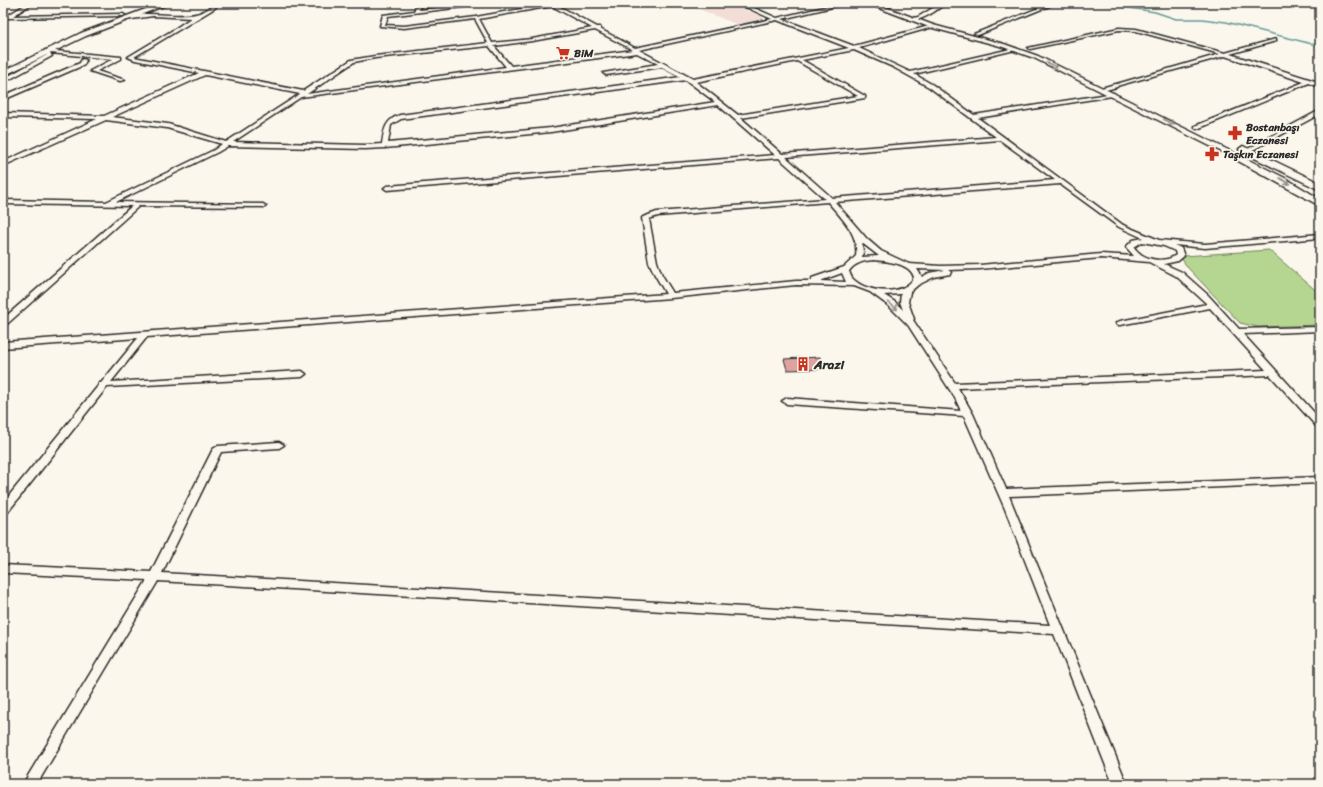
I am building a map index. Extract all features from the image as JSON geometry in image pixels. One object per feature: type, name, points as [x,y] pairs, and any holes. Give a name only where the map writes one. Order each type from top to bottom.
[{"type":"main road","points":[[4,71],[70,36],[158,3]]},
{"type":"main road","points":[[4,71],[122,17],[168,3]]},
{"type":"main road","points":[[869,3],[910,19],[1036,57],[1102,89],[1113,90],[1218,137]]},
{"type":"main road","points":[[885,3],[919,18],[1030,48],[1051,56],[1263,169],[1320,203]]},
{"type":"main road","points":[[1233,144],[1316,182],[1320,187]]},
{"type":"street","points":[[5,18],[30,3]]},
{"type":"street","points":[[216,3],[170,34],[130,57],[148,63],[204,73],[301,95],[637,50],[847,3]]},
{"type":"street","points":[[416,12],[420,3]]},
{"type":"street","points":[[474,3],[477,5],[387,15],[385,16],[382,26],[411,26],[476,18],[563,3]]},
{"type":"street","points":[[739,3],[854,48],[911,73],[974,117],[1059,182],[1121,226],[1178,250],[1179,274]]},
{"type":"street","points":[[924,3],[931,6]]},
{"type":"street","points":[[910,19],[919,18],[944,3]]},
{"type":"street","points":[[551,4],[598,28],[692,81],[737,116],[830,200],[855,231],[878,254],[909,266],[942,268],[980,267],[1101,256],[1162,262],[1205,246]]},
{"type":"street","points":[[976,34],[1052,4]]},
{"type":"street","points":[[5,18],[122,17],[147,15],[195,17]]},
{"type":"street","points":[[476,18],[491,45],[509,67]]},
{"type":"street","points":[[692,81],[854,48],[932,26]]},
{"type":"street","points":[[109,203],[204,157],[301,95],[343,66],[361,59],[491,45],[598,28]]},
{"type":"street","points":[[1030,48],[1119,29],[1136,30],[1225,54],[1320,85]]},
{"type":"street","points":[[974,117],[1113,90],[1274,40]]},
{"type":"street","points":[[911,73],[1013,49]]},
{"type":"street","points":[[3,81],[47,57],[50,53],[47,52],[119,58],[93,71],[122,80]]},
{"type":"street","points":[[737,116],[863,97],[796,59]]},
{"type":"street","points":[[3,98],[82,64],[84,60]]},
{"type":"street","points":[[606,73],[662,65]]},
{"type":"street","points":[[3,164],[108,118],[204,73]]},
{"type":"street","points":[[385,146],[387,124],[391,120],[400,116],[686,78]]},
{"type":"street","points":[[1197,127],[1310,81]]},
{"type":"street","points":[[3,115],[108,118],[168,126],[226,144],[385,146],[551,130],[718,102]]},
{"type":"street","points":[[1247,151],[1320,112]]},
{"type":"street","points":[[387,188],[1001,138]]},
{"type":"street","points":[[671,296],[656,270],[651,253],[645,218],[657,214],[1059,182]]},
{"type":"street","points":[[3,202],[109,203],[136,206],[263,206]]},
{"type":"street","points":[[3,323],[136,206]]},
{"type":"street","points":[[1121,226],[1130,236],[1132,251],[1179,274],[1213,305],[1320,425]]},
{"type":"street","points":[[796,284],[826,277],[846,269],[855,262],[859,258],[860,254],[855,231]]},
{"type":"street","points":[[1101,256],[1142,240],[1205,246],[1320,236]]},
{"type":"street","points":[[855,262],[873,258],[896,261]]},
{"type":"street","points":[[909,266],[916,273],[918,278],[916,283]]},
{"type":"street","points":[[3,345],[671,296],[796,284],[854,284],[873,291],[887,293],[906,290],[932,275],[980,267]]},
{"type":"street","points":[[846,269],[846,276],[854,284]]},
{"type":"street","points":[[906,290],[904,302],[911,323]]},
{"type":"street","points":[[873,291],[892,304],[911,323],[953,386],[968,414],[1003,493],[1120,784]]},
{"type":"street","points":[[1120,324],[1213,305]]},
{"type":"street","points":[[1237,332],[1320,329]]},
{"type":"street","points":[[3,510],[102,385],[144,335]]},
{"type":"street","points":[[953,386],[1273,372]]},
{"type":"street","points":[[102,385],[302,374]]},
{"type":"street","points":[[787,401],[968,414]]},
{"type":"street","points":[[30,784],[155,576],[218,449],[279,445]]},
{"type":"street","points":[[1003,493],[1320,480]]},
{"type":"street","points":[[3,568],[155,576],[836,619],[1058,630]]},
{"type":"shaded area","points":[[684,3],[730,3],[763,17],[762,21],[738,25]]},
{"type":"green space","points":[[427,3],[470,3],[473,5],[427,11]]},
{"type":"green space","points":[[1269,250],[1320,294],[1320,325],[1258,327],[1240,323],[1188,268],[1181,258],[1184,256]]},
{"type":"building","name":"Arazi","points":[[820,357],[822,369],[787,370],[784,359]]},
{"type":"waterway","points":[[1099,3],[1155,12],[1176,19],[1202,19],[1226,22],[1320,46]]},
{"type":"place","name":"BiM","points":[[563,53]]},
{"type":"place","name":"Bostanbaşı Eczanesi","points":[[1235,133]]},
{"type":"place","name":"Taşkın Eczanesi","points":[[1212,154]]},
{"type":"place","name":"Arazi","points":[[803,364]]}]
